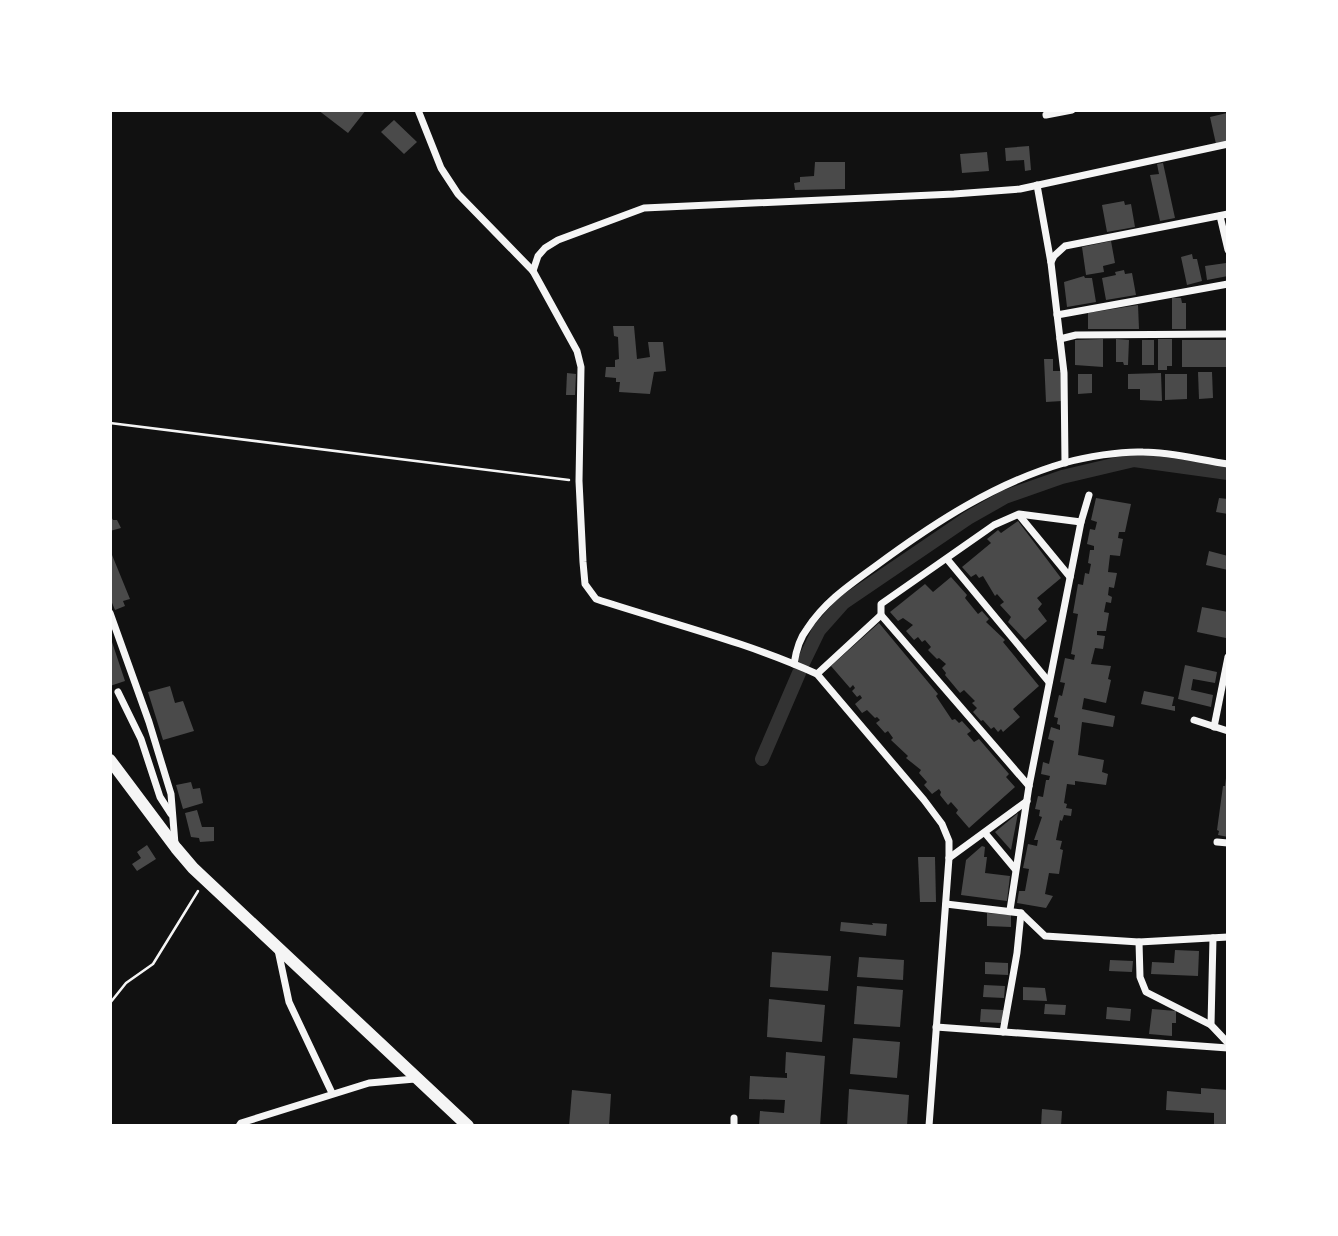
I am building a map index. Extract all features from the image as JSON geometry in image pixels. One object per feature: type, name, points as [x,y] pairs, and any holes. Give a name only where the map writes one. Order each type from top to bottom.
[{"type":"main road","points":[[110,760],[176,848],[205,879],[468,1126]]},
{"type":"street","points":[[418,110],[441,168],[458,194],[533,271],[577,351],[581,367],[579,481],[585,583],[596,599],[817,674],[942,824],[949,841],[949,858],[929,1126]]},
{"type":"street","points":[[1046,116],[1072,110]]},
{"type":"street","points":[[533,271],[538,256],[558,240],[644,208],[1020,189],[1228,144]]},
{"type":"street","points":[[1037,185],[1051,262],[1060,339],[1066,409],[1065,463]]},
{"type":"street","points":[[1051,262],[1065,246],[1224,215],[1228,250]]},
{"type":"street","points":[[1057,316],[1228,284]]},
{"type":"street","points":[[1060,339],[1076,335],[1228,334]]},
{"type":"street","points":[[794,664],[805,631],[833,597],[931,526],[995,489],[1065,463],[1143,452],[1228,464]]},
{"type":"street","points":[[1010,910],[1029,786],[1081,522],[1089,495]]},
{"type":"street","points":[[1029,786],[881,615],[881,604],[994,525],[1019,514],[1081,522]]},
{"type":"street","points":[[1019,514],[1070,577]]},
{"type":"street","points":[[947,559],[1049,682]]},
{"type":"street","points":[[110,613],[171,793],[176,848]]},
{"type":"street","points":[[817,674],[881,615]]},
{"type":"street","points":[[1214,726],[1228,657]]},
{"type":"street","points":[[118,692],[141,739],[160,797],[172,815]]},
{"type":"street","points":[[1194,720],[1228,731]]},
{"type":"street","points":[[949,858],[1027,801]]},
{"type":"street","points":[[985,833],[1015,869]]},
{"type":"street","points":[[1217,842],[1228,843]]},
{"type":"street","points":[[946,904],[1021,913],[1045,936],[1139,942],[1228,937]]},
{"type":"street","points":[[1003,1032],[1021,913]]},
{"type":"street","points":[[1211,1025],[1213,938]]},
{"type":"street","points":[[1139,942],[1140,976],[1146,992],[1211,1025],[1228,1042]]},
{"type":"street","points":[[278,948],[289,1002],[332,1093]]},
{"type":"street","points":[[936,1027],[1228,1048]]},
{"type":"street","points":[[239,1126],[252,1119],[369,1083],[416,1079]]},
{"type":"path","points":[[110,423],[579,481]]},
{"type":"path","points":[[110,1003],[126,983],[153,964],[205,879]]},
{"type":"building","points":[[318,110],[366,110],[348,133]]},
{"type":"building","points":[[1227,113],[1228,141],[1216,144],[1210,117]]},
{"type":"building","points":[[394,120],[417,142],[404,154],[381,132]]},
{"type":"building","points":[[1029,146],[1031,170],[1025,171],[1024,160],[1006,161],[1005,148]]},
{"type":"building","points":[[987,152],[989,171],[962,173],[960,154]]},
{"type":"building","points":[[815,162],[845,162],[845,189],[795,190],[794,183],[800,182],[800,177],[814,176]]},
{"type":"building","points":[[1163,163],[1175,218],[1160,221],[1150,175],[1159,174],[1157,164]]},
{"type":"building","points":[[1124,201],[1125,205],[1131,204],[1135,227],[1107,232],[1102,205]]},
{"type":"building","points":[[1111,241],[1115,263],[1103,266],[1104,272],[1086,275],[1082,247]]},
{"type":"building","points":[[1192,254],[1193,259],[1197,259],[1202,281],[1187,285],[1181,257]]},
{"type":"building","points":[[1226,263],[1228,276],[1207,280],[1205,266]]},
{"type":"building","points":[[1124,270],[1125,274],[1132,273],[1136,295],[1106,300],[1102,278]]},
{"type":"building","points":[[1084,276],[1092,278],[1096,302],[1067,307],[1064,282]]},
{"type":"building","points":[[1172,298],[1181,298],[1182,303],[1186,303],[1186,329],[1172,329]]},
{"type":"building","points":[[1138,305],[1139,329],[1088,329],[1088,313]]},
{"type":"building","points":[[613,326],[634,326],[637,359],[650,357],[648,342],[663,342],[666,371],[654,372],[650,394],[619,392],[620,382],[616,382],[616,378],[605,377],[606,367],[615,367],[615,360],[619,359],[618,337],[614,336]]},
{"type":"building","points":[[1103,339],[1103,367],[1075,365],[1075,340]]},
{"type":"building","points":[[1116,339],[1129,340],[1128,365],[1116,362]]},
{"type":"building","points":[[1158,339],[1172,339],[1172,366],[1167,366],[1167,370],[1158,370]]},
{"type":"building","points":[[1142,340],[1154,340],[1154,365],[1142,365]]},
{"type":"building","points":[[1182,340],[1228,340],[1228,367],[1182,367]]},
{"type":"building","points":[[1044,359],[1053,359],[1053,371],[1061,371],[1062,401],[1046,402]]},
{"type":"building","points":[[1198,372],[1212,372],[1213,398],[1199,399]]},
{"type":"building","points":[[567,373],[576,374],[575,395],[566,395]]},
{"type":"building","points":[[1161,373],[1162,401],[1140,400],[1140,389],[1128,389],[1128,374]]},
{"type":"building","points":[[1078,374],[1092,374],[1092,393],[1078,394]]},
{"type":"building","points":[[1165,374],[1187,374],[1187,399],[1165,400]]},
{"type":"building","points":[[1096,498],[1131,504],[1125,532],[1119,532],[1118,538],[1123,539],[1120,556],[1110,555],[1108,572],[1117,573],[1114,588],[1109,587],[1111,603],[1106,602],[1104,612],[1109,613],[1106,631],[1097,631],[1097,635],[1105,636],[1103,649],[1095,648],[1091,664],[1111,666],[1106,703],[1084,698],[1082,709],[1115,716],[1113,727],[1082,722],[1078,755],[1104,760],[1102,772],[1108,774],[1106,785],[1075,781],[1075,785],[1067,784],[1064,803],[1067,804],[1066,808],[1072,809],[1071,816],[1064,815],[1062,821],[1060,820],[1056,840],[1062,841],[1060,849],[1063,850],[1059,874],[1049,873],[1045,894],[1053,896],[1046,908],[1017,903],[1019,891],[1025,891],[1029,869],[1023,868],[1028,844],[1037,846],[1038,840],[1034,840],[1042,817],[1039,816],[1040,810],[1035,809],[1038,796],[1043,797],[1046,780],[1049,780],[1050,776],[1041,774],[1043,762],[1049,764],[1054,741],[1048,739],[1051,727],[1060,730],[1058,718],[1054,717],[1065,683],[1060,682],[1065,658],[1074,660],[1075,655],[1071,654],[1078,614],[1073,613],[1078,584],[1083,585],[1085,573],[1089,574],[1090,550],[1094,550],[1094,546],[1087,544],[1090,529],[1095,530],[1097,522],[1091,520]]},
{"type":"building","points":[[1219,498],[1228,499],[1228,514],[1216,512]]},
{"type":"building","points":[[110,515],[113,520],[117,520],[121,528],[110,531]]},
{"type":"building","points":[[1018,521],[1061,578],[1037,598],[1042,604],[1038,609],[1047,621],[1025,640],[1008,622],[1011,617],[1000,605],[1004,602],[997,594],[995,596],[983,576],[979,578],[976,574],[971,577],[962,567],[991,543],[987,539],[998,530],[1001,533]]},
{"type":"building","points":[[110,550],[130,599],[123,601],[125,606],[115,610],[110,598]]},
{"type":"building","points":[[1209,551],[1228,556],[1228,570],[1206,565]]},
{"type":"building","points":[[951,577],[967,595],[965,598],[978,614],[982,611],[989,619],[986,622],[1005,640],[1003,642],[1039,686],[1013,709],[1020,717],[1003,732],[1001,729],[998,732],[994,727],[991,729],[981,721],[973,712],[977,708],[972,703],[975,701],[964,690],[960,693],[945,675],[942,668],[946,664],[928,650],[931,647],[925,640],[922,642],[918,637],[914,640],[906,631],[913,625],[903,618],[898,621],[890,612],[925,584],[933,592]]},
{"type":"building","points":[[1202,607],[1228,612],[1226,638],[1197,632]]},
{"type":"building","points":[[879,623],[938,694],[936,696],[952,720],[955,719],[959,723],[962,721],[971,731],[967,734],[974,742],[979,739],[1009,774],[1006,777],[1015,787],[969,828],[956,813],[958,810],[951,802],[948,805],[940,795],[939,789],[932,794],[924,785],[927,782],[919,773],[921,770],[906,758],[908,756],[891,740],[893,738],[888,731],[885,733],[876,723],[880,720],[867,710],[862,713],[855,704],[862,698],[860,695],[857,697],[852,691],[855,688],[853,685],[850,688],[831,666]]},
{"type":"building","points":[[110,636],[125,681],[110,686]]},
{"type":"building","points":[[1185,665],[1217,672],[1215,683],[1193,679],[1191,690],[1213,695],[1211,707],[1178,699]]},
{"type":"building","points":[[170,686],[175,703],[183,701],[194,731],[163,740],[148,692]]},
{"type":"building","points":[[1144,691],[1174,697],[1172,706],[1175,706],[1175,711],[1141,704]]},
{"type":"building","points":[[1226,778],[1228,837],[1218,835],[1217,830]]},
{"type":"building","points":[[191,782],[193,789],[200,788],[203,803],[183,809],[176,785]]},
{"type":"building","points":[[197,810],[202,827],[214,827],[214,841],[200,842],[199,838],[191,837],[185,813]]},
{"type":"building","points":[[1018,813],[1011,850],[995,832]]},
{"type":"building","points":[[147,845],[156,859],[137,871],[132,864],[141,858],[137,852]]},
{"type":"building","points":[[982,846],[985,847],[984,857],[987,857],[985,873],[1010,876],[1007,901],[961,895],[966,860]]},
{"type":"building","points":[[918,857],[935,857],[936,902],[920,902]]},
{"type":"building","points":[[987,913],[1011,915],[1011,927],[987,926]]},
{"type":"building","points":[[841,922],[887,924],[886,936],[840,931]]},
{"type":"building","points":[[1175,950],[1199,951],[1198,976],[1151,974],[1152,962],[1174,963]]},
{"type":"building","points":[[772,952],[831,956],[828,991],[770,987]]},
{"type":"building","points":[[859,957],[904,960],[903,980],[857,977]]},
{"type":"building","points":[[1110,960],[1133,961],[1132,972],[1109,971]]},
{"type":"building","points":[[985,962],[1008,963],[1008,975],[985,974]]},
{"type":"building","points":[[984,985],[1005,986],[1004,998],[983,997]]},
{"type":"building","points":[[857,986],[903,990],[900,1027],[854,1024]]},
{"type":"building","points":[[1023,987],[1045,988],[1047,1001],[1023,1000]]},
{"type":"building","points":[[769,999],[825,1005],[822,1042],[767,1037]]},
{"type":"building","points":[[1045,1004],[1066,1005],[1065,1015],[1044,1014]]},
{"type":"building","points":[[1107,1007],[1131,1009],[1130,1021],[1106,1019]]},
{"type":"building","points":[[981,1009],[1003,1010],[1002,1023],[980,1022]]},
{"type":"building","points":[[1152,1009],[1176,1011],[1172,1036],[1149,1034]]},
{"type":"building","points":[[853,1038],[900,1042],[897,1078],[850,1074]]},
{"type":"building","points":[[786,1052],[825,1056],[820,1126],[759,1126],[760,1111],[784,1113],[785,1100],[749,1099],[750,1076],[787,1078]]},
{"type":"building","points":[[1201,1088],[1228,1090],[1228,1125],[1214,1124],[1214,1113],[1166,1110],[1167,1091],[1201,1094]]},
{"type":"building","points":[[849,1089],[909,1095],[907,1126],[847,1126]]},
{"type":"building","points":[[572,1090],[611,1094],[609,1126],[569,1126]]},
{"type":"building","points":[[1042,1109],[1062,1111],[1061,1126],[1041,1126]]},
{"type":"waterway","points":[[803,663],[819,630],[843,603],[968,518],[1005,497],[1062,477],[1134,460],[1228,473]]},
{"type":"waterway","points":[[762,759],[799,673]]}]
